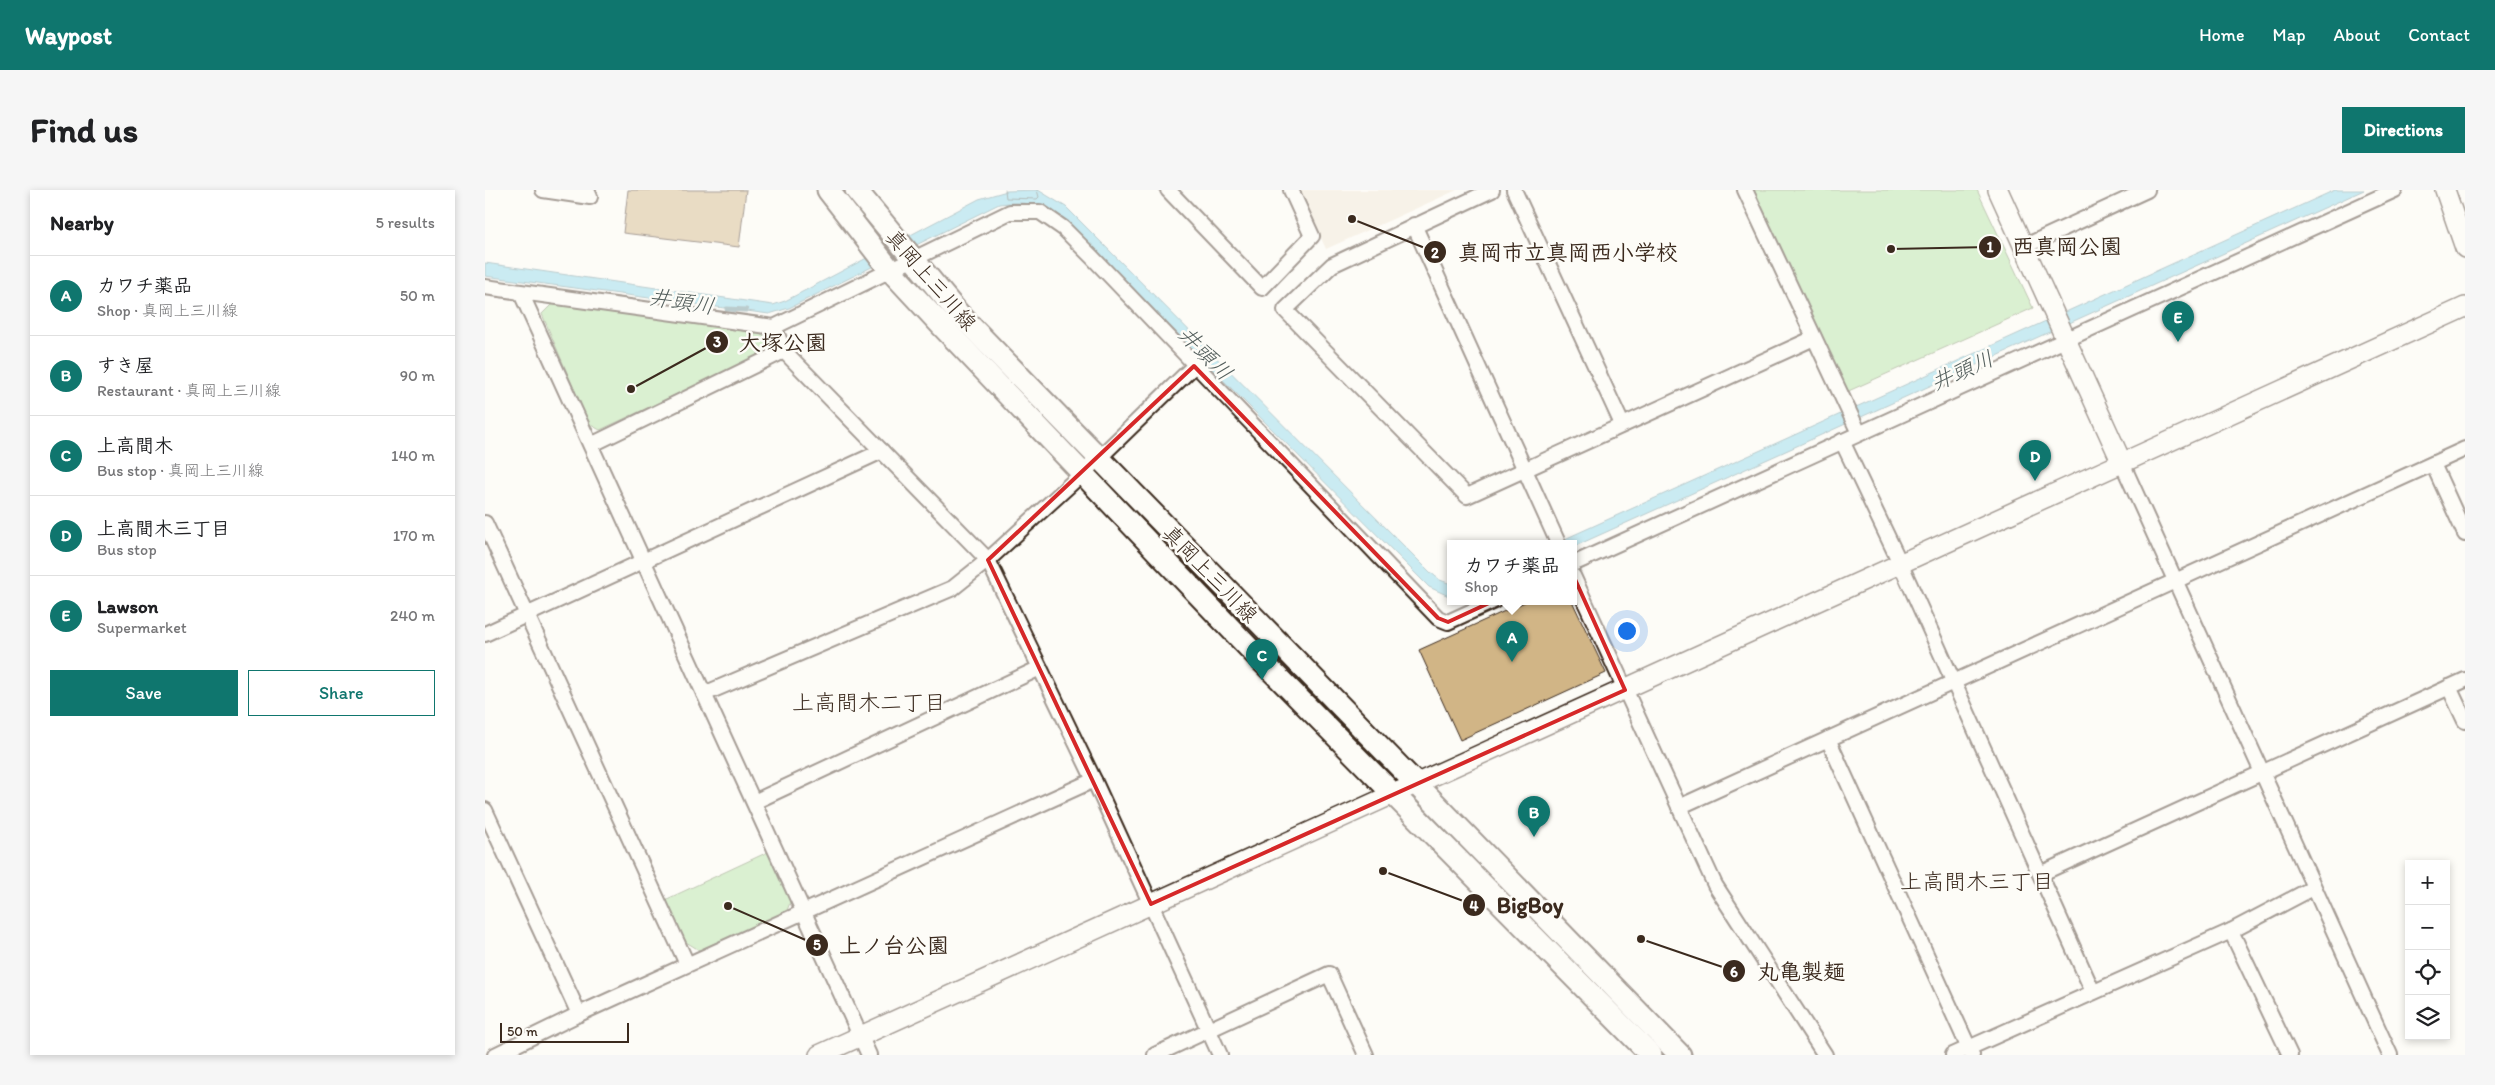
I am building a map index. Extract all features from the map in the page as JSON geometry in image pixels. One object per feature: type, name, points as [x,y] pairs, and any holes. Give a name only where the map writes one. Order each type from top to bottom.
[{"type":"main road","name":"真岡上三川線","points":[[828,190],[890,270],[1082,474],[1394,795],[1651,1055]]},
{"type":"main road","name":"真岡上三川線","points":[[856,190],[912,260],[958,313],[1680,1055]]},
{"type":"street","points":[[543,190],[590,197],[587,190]]},
{"type":"street","points":[[1168,190],[1262,288],[1312,236],[1291,190]]},
{"type":"street","points":[[1492,190],[1332,264],[1285,310],[1467,496],[1814,338]]},
{"type":"street","points":[[1514,190],[1623,424]]},
{"type":"street","points":[[1745,190],[1859,433]]},
{"type":"street","points":[[1998,190],[2390,1055]]},
{"type":"street","points":[[2023,247],[2146,190]]},
{"type":"street","points":[[1577,562],[2395,190]]},
{"type":"street","points":[[2445,190],[2465,248]]},
{"type":"street","points":[[485,287],[774,327],[1010,212],[1040,212],[1063,228],[1092,257],[1194,366],[1438,618],[1447,622],[1485,605]]},
{"type":"street","points":[[1415,225],[1557,540]]},
{"type":"street","points":[[521,293],[869,1055]]},
{"type":"street","points":[[819,1055],[2465,307]]},
{"type":"street","points":[[774,327],[784,351],[988,560],[1094,780],[1220,1055]]},
{"type":"street","points":[[591,445],[784,351]]},
{"type":"street","points":[[704,694],[953,588],[988,560],[1082,474],[1194,366]]},
{"type":"street","points":[[1842,441],[1901,564],[2093,992]]},
{"type":"street","points":[[1679,807],[1952,681],[2465,449]]},
{"type":"street","points":[[485,634],[881,451]]},
{"type":"street","points":[[2433,464],[2465,534]]},
{"type":"street","points":[[485,523],[687,964]]},
{"type":"street","points":[[1577,585],[1715,885],[1825,1055]]},
{"type":"street","points":[[754,802],[1040,668]]},
{"type":"street","points":[[2040,874],[2465,680]]},
{"type":"street","points":[[2449,687],[2465,721]]},
{"type":"street","points":[[1828,739],[1970,1052]]},
{"type":"street","points":[[495,1055],[687,964],[1094,780]]},
{"type":"street","points":[[485,810],[579,1014]]},
{"type":"street","points":[[1953,1055],[1970,1052],[2093,992],[2231,931],[2313,888]]},
{"type":"street","points":[[2231,931],[2289,1055]]},
{"type":"street","points":[[1155,1055],[1329,974],[1366,1055]]},
{"type":"highlighted area","points":[[1194,366],[1438,618],[1448,622],[1569,566],[1625,690],[1151,904],[988,560]]},
{"type":"shaded area","points":[[1299,190],[1457,190],[1326,249]]},
{"type":"green space","points":[[1750,190],[1977,190],[2033,308],[1844,393]]},
{"type":"green space","points":[[552,304],[758,332],[772,340],[763,354],[600,430],[589,424],[542,314]]},
{"type":"green space","points":[[770,851],[791,900],[786,913],[699,950],[686,942],[665,900]]},
{"type":"water","points":[[1038,190],[1066,207],[1430,572],[1440,580],[1447,583],[1447,595],[1429,587],[1059,215],[1045,208],[1023,203],[999,204],[789,308],[769,314],[485,276],[485,263],[773,305],[785,301],[979,199],[1007,191]]},
{"type":"water","points":[[2335,190],[2364,190],[1577,545],[1577,540],[1563,540]]},
{"type":"building","points":[[628,190],[746,190],[739,247],[623,233]]},
{"type":"building","points":[[1518,605],[1574,605],[1606,673],[1460,740],[1419,650]]},
{"type":"waterway","name":"井頭川","points":[[727,309],[746,310]]},
{"type":"place","name":"真岡市立真岡西小学校","points":[[1352,219]]},
{"type":"place","name":"西真岡公園","points":[[1891,249]]},
{"type":"place","name":"Lawson","points":[[2178,342]]},
{"type":"place","name":"大塚公園","points":[[631,389]]},
{"type":"place","name":"上高間木三丁目","points":[[2035,481]]},
{"type":"place","name":"カワチ薬品","points":[[1512,662]]},
{"type":"place","name":"上高間木","points":[[1262,680]]},
{"type":"place","name":"すき屋","points":[[1534,837]]},
{"type":"place","name":"BigBoy","points":[[1383,871]]},
{"type":"place","name":"上ノ台公園","points":[[728,906]]},
{"type":"place","name":"丸亀製麺","points":[[1641,939]]},
{"type":"district","name":"上高間木二丁目","points":[[869,702]]},
{"type":"district","name":"上高間木三丁目","points":[[1977,881]]}]
